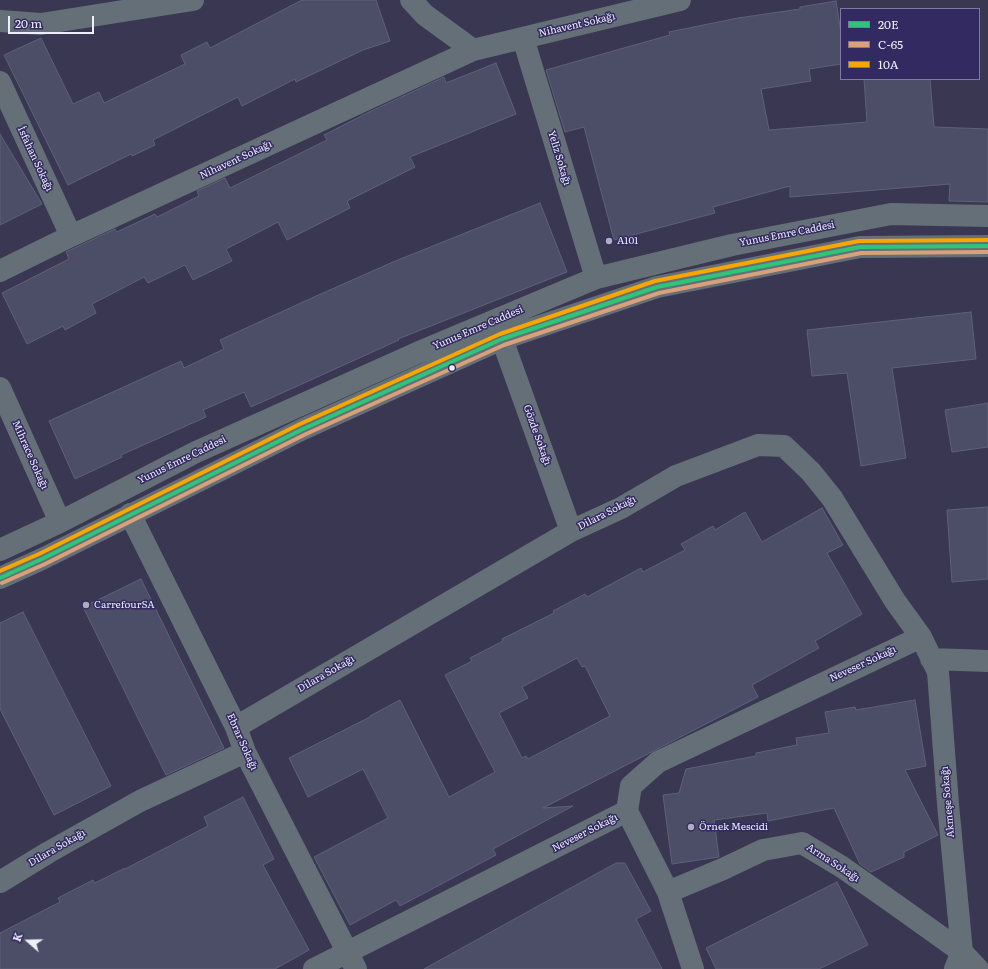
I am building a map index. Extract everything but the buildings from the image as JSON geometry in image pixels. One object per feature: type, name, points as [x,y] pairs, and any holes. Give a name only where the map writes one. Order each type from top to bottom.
[{"type":"street","points":[[0,21],[41,24],[192,0]]},
{"type":"street","points":[[411,0],[425,15],[473,50]]},
{"type":"street","name":"Nihavent Sokağı","points":[[0,272],[71,236],[473,50],[680,0]]},
{"type":"street","name":"Yeliz Sokağı","points":[[522,38],[596,278]]},
{"type":"street","name":"İsfahan Sokağı","points":[[0,82],[71,236]]},
{"type":"street","name":"Yunus Emre Caddesi","points":[[0,550],[60,522],[196,452],[417,353],[596,278],[732,245],[891,214],[988,216]]},
{"type":"street","name":"Yunus Emre Caddesi","points":[[0,578],[42,559],[130,514],[303,430],[502,339],[657,287],[860,247],[988,246]]},
{"type":"street","name":"Gözde Sokağı","points":[[502,339],[571,532]]},
{"type":"street","name":"Mihrace Sokağı","points":[[0,388],[60,522]]},
{"type":"street","name":"Dilara Sokağı","points":[[236,726],[571,532],[621,508],[676,476],[758,445],[784,446],[811,472],[832,498],[895,601],[920,637]]},
{"type":"street","name":"Ebrar Sokağı","points":[[130,514],[236,726],[244,752],[352,961]]},
{"type":"street","name":"Akmeşe Sokağı","points":[[920,637],[938,672],[958,960]]},
{"type":"street","name":"Neveser Sokağı","points":[[314,969],[352,961],[627,811],[631,786],[658,762],[920,637]]},
{"type":"street","points":[[931,659],[988,661]]},
{"type":"street","name":"Dilara Sokağı","points":[[0,882],[49,852],[140,801],[244,752]]},
{"type":"street","points":[[627,811],[668,892],[693,969]]},
{"type":"street","name":"Arma Sokağı","points":[[668,892],[723,869],[763,850],[802,843],[842,867],[958,960],[978,969]]},
{"type":"transit line","name":"10A","points":[[0,571],[39,554],[300,424],[500,334],[655,281],[859,241],[988,240]]},
{"type":"transit line","name":"20E","points":[[0,578],[42,559],[303,429],[502,339],[657,287],[860,247],[988,246]]},
{"type":"transit line","name":"C-65","points":[[2,583],[45,564],[306,434],[504,345],[659,293],[861,253],[988,252]]},
{"type":"place","name":"A101","points":[[609,241]]},
{"type":"place","name":"CarrefourSA","points":[[86,605]]},
{"type":"place","name":"Örnek Mescidi","points":[[691,827]]}]
